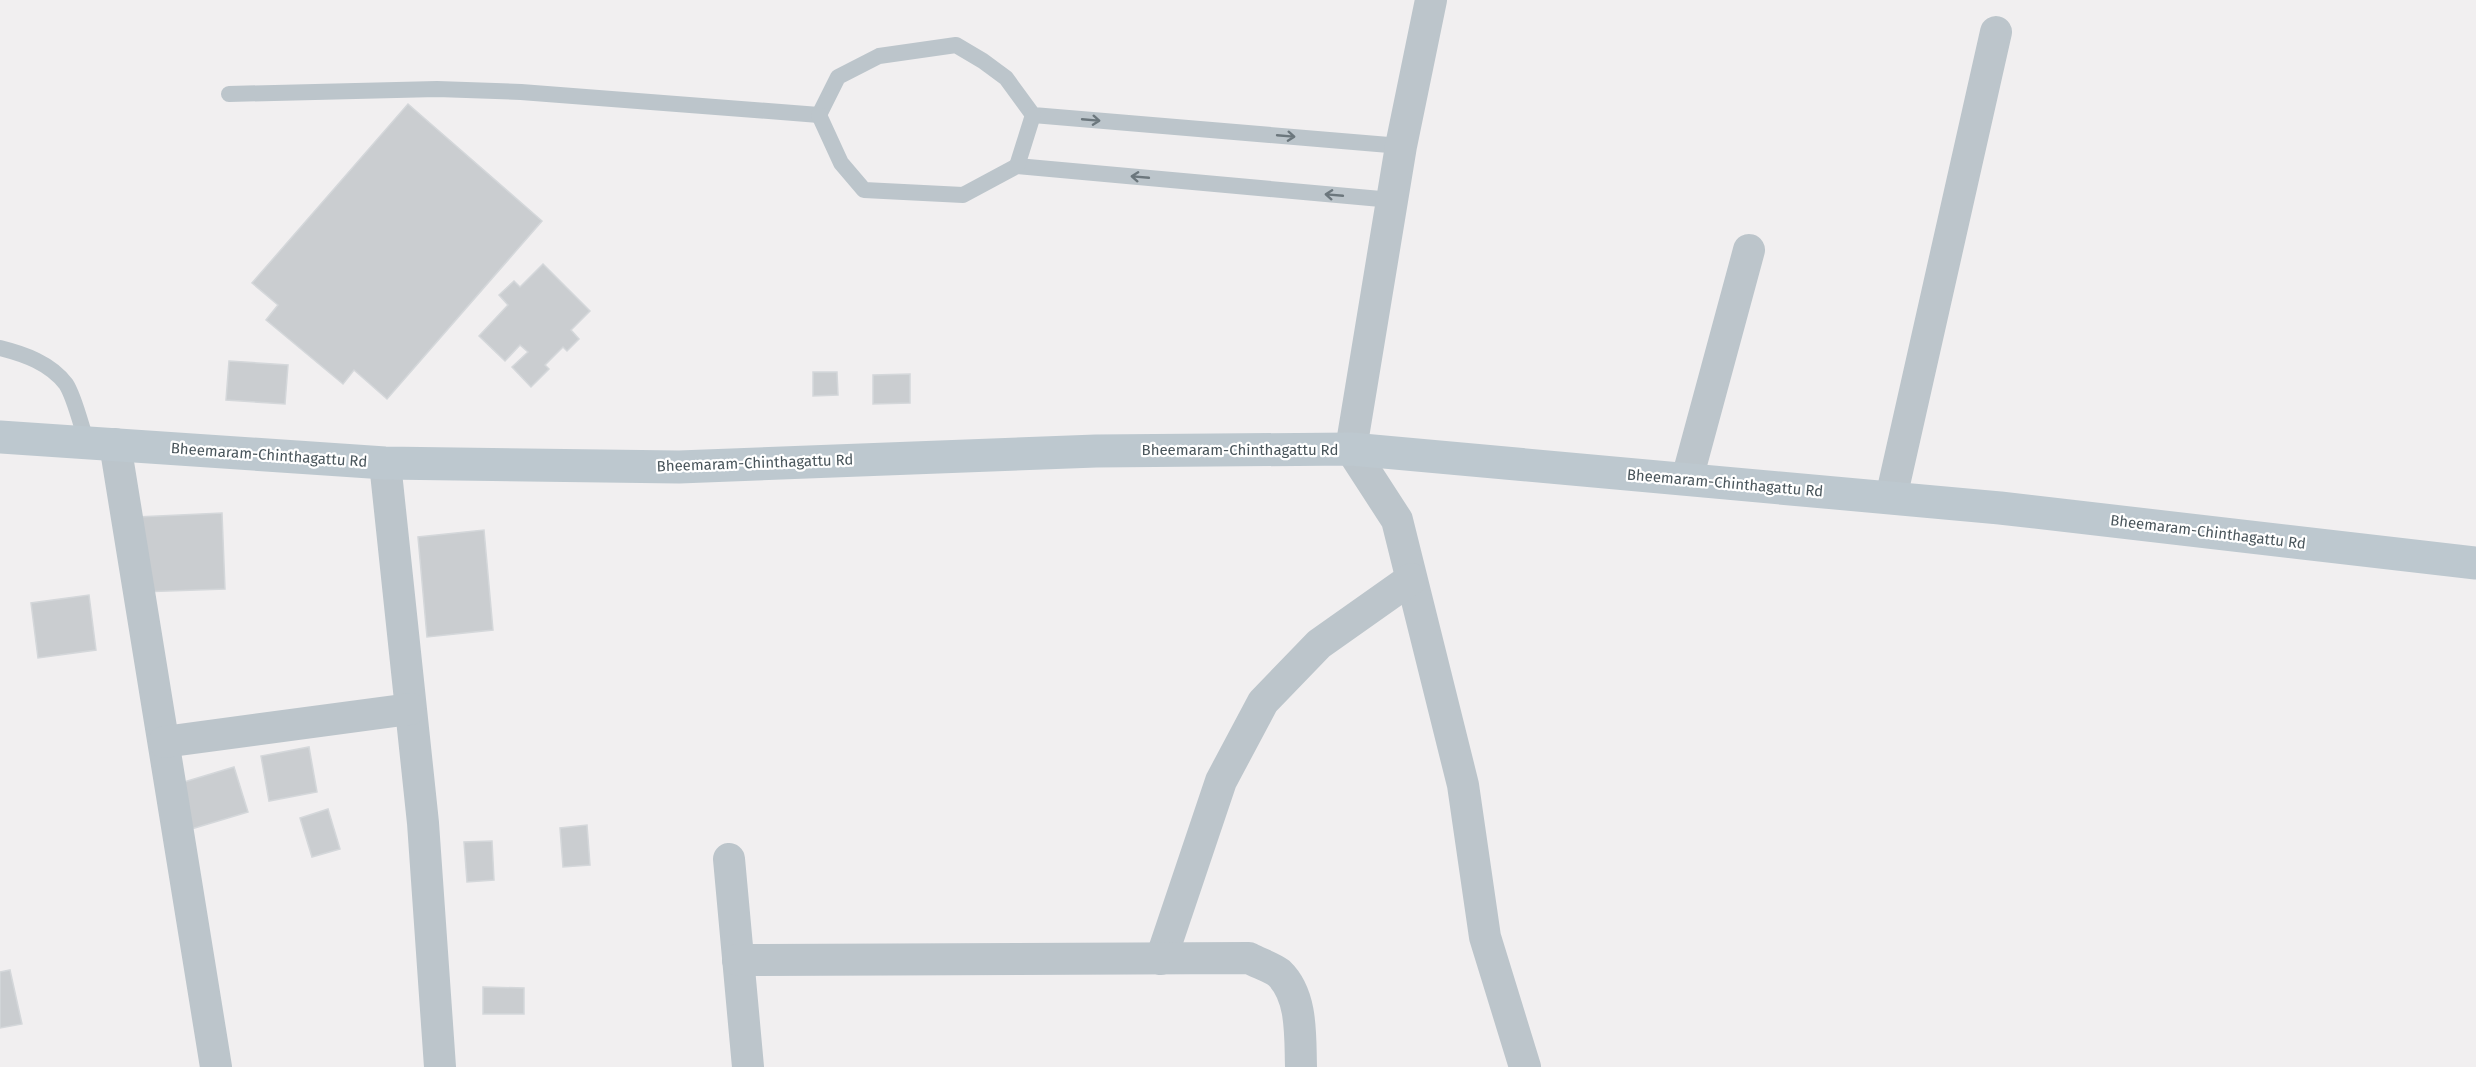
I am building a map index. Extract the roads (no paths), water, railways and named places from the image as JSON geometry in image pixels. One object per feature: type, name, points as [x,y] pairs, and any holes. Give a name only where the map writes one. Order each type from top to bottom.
[{"type":"street","points":[[1431,0],[1401,146],[1351,449],[1397,520],[1463,784],[1485,937],[1525,1067]]},
{"type":"street","points":[[1891,498],[1996,32]]},
{"type":"street","points":[[1687,480],[1749,250]]},
{"type":"street","name":"Bheemaram-Chinthagattu Rd","points":[[0,437],[385,463],[679,467],[1096,451],[1351,449],[2000,508],[2476,563]]},
{"type":"street","points":[[101,443],[164,742],[216,1067]]},
{"type":"street","points":[[385,463],[423,823],[440,1067]]},
{"type":"street","points":[[1161,959],[1221,781],[1263,702],[1319,645],[1411,579]]},
{"type":"street","points":[[164,742],[410,709]]},
{"type":"street","points":[[729,859],[748,1067]]},
{"type":"street","points":[[738,960],[1249,958],[1278,973],[1294,995],[1301,1067]]},
{"type":"lane","points":[[819,115],[838,77],[848,71],[879,56],[956,45],[1006,78],[1033,115],[1401,146]]},
{"type":"lane","points":[[229,94],[437,89],[521,92],[819,115]]},
{"type":"lane","points":[[819,115],[841,163],[864,190],[963,195],[1017,166],[1392,200]]},
{"type":"lane","points":[[1017,166],[1033,115]]},
{"type":"lane","points":[[0,348],[46,365],[66,385],[101,443]]}]
